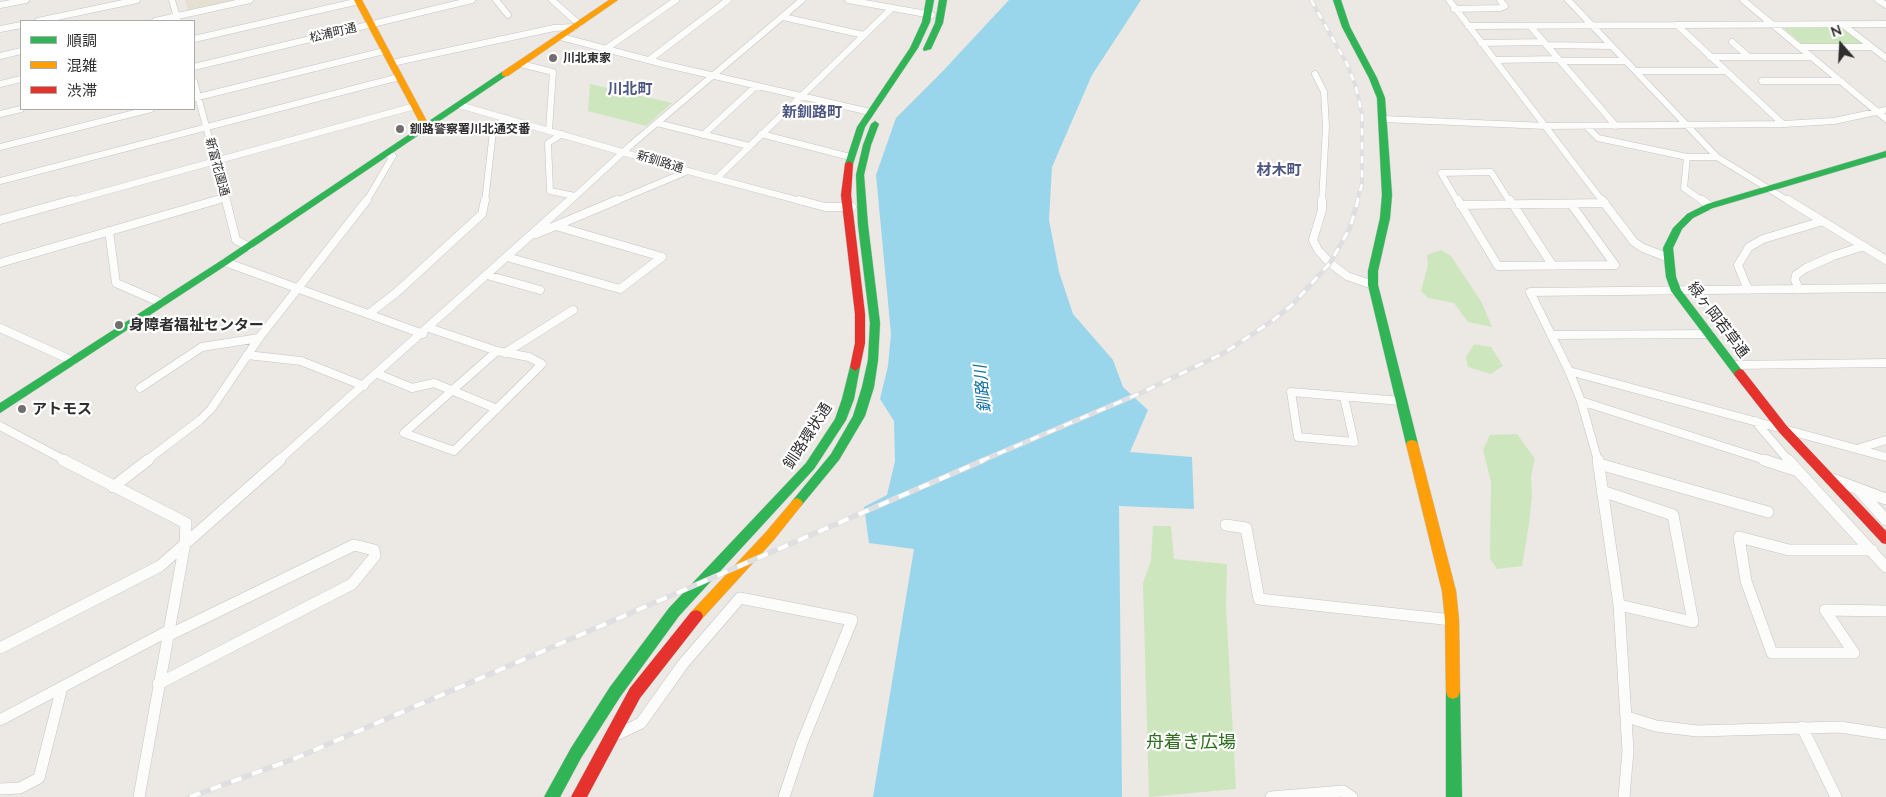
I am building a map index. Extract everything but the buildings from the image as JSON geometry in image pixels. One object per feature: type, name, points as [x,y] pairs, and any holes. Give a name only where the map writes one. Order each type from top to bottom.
[{"type":"main road","points":[[358,0],[426,127]]},
{"type":"main road","points":[[0,409],[249,247],[614,0]]},
{"type":"main road","name":"釧路環状通","points":[[552,797],[615,692],[651,642],[674,612],[810,466],[840,420],[848,399],[860,343],[860,314],[846,188],[850,156],[861,127],[914,48],[928,15],[930,0]]},
{"type":"main road","name":"釧路環状通","points":[[579,797],[635,693],[696,615],[769,537],[835,457],[859,416],[874,360],[875,323],[860,175],[872,127],[926,49],[941,16],[943,0]]},
{"type":"main road","points":[[1337,0],[1346,27],[1373,78],[1381,98],[1387,195],[1385,218],[1373,271],[1373,285],[1449,590],[1452,620],[1454,797]]},
{"type":"main road","name":"緑ヶ岡若草通","points":[[1886,154],[1710,206],[1690,216],[1678,228],[1668,248],[1671,277],[1676,291],[1782,428],[1886,539]]},
{"type":"street","points":[[0,5],[26,0]]},
{"type":"street","points":[[43,20],[137,0]]},
{"type":"street","points":[[172,0],[177,19],[250,0]]},
{"type":"street","points":[[195,39],[358,0]]},
{"type":"street","name":"松浦町通","points":[[195,67],[472,0]]},
{"type":"street","points":[[496,0],[508,15]]},
{"type":"street","points":[[392,63],[554,28],[576,25],[568,13],[561,10],[552,0]]},
{"type":"street","points":[[607,48],[676,0]]},
{"type":"street","points":[[649,60],[728,0]]},
{"type":"street","points":[[0,648],[160,566],[378,374],[624,151],[802,0]]},
{"type":"street","points":[[848,0],[891,9],[941,16]]},
{"type":"street","points":[[1449,0],[1634,242],[1643,248],[1668,258]]},
{"type":"street","points":[[1454,9],[1500,8],[1505,6],[1500,0]]},
{"type":"street","points":[[1568,0],[1717,157],[1886,260]]},
{"type":"street","points":[[1743,0],[1886,119]]},
{"type":"street","points":[[1878,0],[1886,5]]},
{"type":"street","points":[[717,178],[891,9]]},
{"type":"street","points":[[783,17],[864,35]]},
{"type":"street","points":[[1842,24],[1886,58]]},
{"type":"street","points":[[1468,26],[1886,24]]},
{"type":"street","points":[[0,30],[20,25]]},
{"type":"street","points":[[1677,25],[1783,124]]},
{"type":"street","points":[[1531,27],[1616,126]]},
{"type":"street","points":[[561,36],[711,76],[870,112]]},
{"type":"street","points":[[1732,42],[1748,57]]},
{"type":"street","points":[[1481,43],[1611,46]]},
{"type":"street","points":[[1800,47],[1870,47]]},
{"type":"street","points":[[0,56],[20,51]]},
{"type":"street","points":[[196,98],[384,51]]},
{"type":"street","points":[[1710,57],[1812,57]]},
{"type":"street","points":[[1495,60],[1626,61]]},
{"type":"street","points":[[521,64],[553,72],[549,130]]},
{"type":"street","points":[[1636,71],[1725,71]]},
{"type":"street","points":[[1315,74],[1324,92],[1326,126],[1322,210],[1314,240],[1318,250],[1330,264],[1347,276],[1373,285]]},
{"type":"street","points":[[0,181],[399,77]]},
{"type":"street","points":[[0,84],[20,79]]},
{"type":"street","points":[[1762,81],[1841,81]]},
{"type":"street","points":[[703,135],[756,86]]},
{"type":"street","name":"新富花園通","points":[[196,98],[207,127],[236,240],[249,247]]},
{"type":"street","name":"新釧路通","points":[[460,105],[688,171],[830,208],[862,206]]},
{"type":"street","points":[[0,220],[415,106]]},
{"type":"street","points":[[0,114],[20,109]]},
{"type":"street","points":[[0,146],[147,110]]},
{"type":"street","points":[[1383,119],[1546,126],[1783,124],[1834,121],[1886,110]]},
{"type":"street","points":[[370,313],[397,292],[482,214],[486,197],[493,131],[505,118]]},
{"type":"street","points":[[657,122],[749,146]]},
{"type":"street","points":[[1586,126],[1598,138],[1687,157],[1717,157]]},
{"type":"street","points":[[562,134],[548,143],[550,191],[575,196]]},
{"type":"street","points":[[761,134],[850,156]]},
{"type":"street","points":[[113,487],[200,420],[211,409],[259,338],[373,193],[393,156],[386,154]]},
{"type":"street","points":[[1687,157],[1684,188],[1710,206]]},
{"type":"street","points":[[531,236],[688,171]]},
{"type":"street","points":[[1553,266],[1491,172],[1441,173],[1498,266],[1553,266],[1615,265],[1571,204]]},
{"type":"street","points":[[0,263],[225,198]]},
{"type":"street","points":[[1460,205],[1605,204]]},
{"type":"street","points":[[1748,290],[1738,265],[1749,247],[1763,239],[1823,221]]},
{"type":"street","points":[[507,257],[620,289],[662,257],[556,226]]},
{"type":"street","points":[[109,231],[116,283],[162,303]]},
{"type":"street","points":[[1799,289],[1795,280],[1796,275],[1806,268],[1833,256],[1864,246]]},
{"type":"street","points":[[1878,255],[1886,252]]},
{"type":"street","points":[[225,262],[370,313],[501,352],[529,357],[542,364],[454,450],[404,433],[501,352],[573,310]]},
{"type":"street","points":[[487,275],[540,290]]},
{"type":"street","points":[[1624,797],[1628,750],[1619,605],[1599,464],[1569,371],[1530,292],[1886,288]]},
{"type":"street","points":[[0,328],[73,362]]},
{"type":"street","points":[[1551,335],[1710,334]]},
{"type":"street","points":[[140,388],[202,347],[259,338]]},
{"type":"street","points":[[247,355],[301,361],[364,386]]},
{"type":"street","points":[[1733,365],[1886,363]]},
{"type":"street","points":[[1569,371],[1860,448],[1886,457]]},
{"type":"street","points":[[378,374],[412,388],[434,384],[497,409]]},
{"type":"street","points":[[1344,396],[1354,442],[1298,437],[1291,392],[1344,396],[1401,401]]},
{"type":"street","points":[[1580,401],[1798,471]]},
{"type":"street","points":[[1755,421],[1770,441],[1886,567]]},
{"type":"street","points":[[0,426],[113,487],[186,523],[185,543],[139,797]]},
{"type":"street","points":[[1860,448],[1886,440]]},
{"type":"street","points":[[1599,464],[1768,512]]},
{"type":"street","points":[[1828,477],[1886,499]]},
{"type":"street","points":[[1857,488],[1886,520]]},
{"type":"street","points":[[1602,491],[1673,515],[1693,622],[1619,605]]},
{"type":"street","points":[[1226,525],[1246,528],[1259,599],[1452,620]]},
{"type":"street","points":[[1872,550],[1789,550],[1739,537],[1746,582],[1772,653],[1854,653],[1825,610],[1886,611]]},
{"type":"street","points":[[0,720],[167,634],[354,545],[374,550],[375,556],[352,584],[158,684]]},
{"type":"street","points":[[610,738],[640,723],[683,664],[740,598],[852,620],[802,743],[784,797]]},
{"type":"street","points":[[0,788],[20,788],[39,778],[62,687]]},
{"type":"street","points":[[1627,717],[1656,726],[1697,731],[1840,727],[1886,734]]},
{"type":"street","points":[[1802,727],[1836,797]]},
{"type":"street","points":[[1271,797],[1343,791],[1352,797]]},
{"type":"shaded area","points":[[185,0],[236,0],[188,11]]},
{"type":"green space","points":[[1781,26],[1841,26],[1866,45],[1803,45]]},
{"type":"green space","points":[[590,84],[672,103],[646,126],[588,111]]},
{"type":"green space","points":[[1441,250],[1451,256],[1481,301],[1492,327],[1468,322],[1454,303],[1428,298],[1421,291],[1428,265],[1427,255]]},
{"type":"green space","points":[[1474,344],[1491,347],[1503,366],[1491,374],[1468,367],[1466,357]]},
{"type":"green space","points":[[1517,434],[1535,459],[1531,476],[1532,496],[1529,524],[1522,566],[1497,569],[1490,558],[1491,482],[1483,450],[1490,435]]},
{"type":"green space","name":"舟着き広場","points":[[1153,526],[1171,526],[1174,559],[1227,564],[1226,606],[1236,789],[1149,797],[1143,583],[1151,560]]},
{"type":"water","name":"釧路川","points":[[1009,0],[1141,0],[1092,75],[1052,167],[1049,220],[1059,272],[1073,314],[1113,360],[1123,387],[1148,410],[1130,452],[1192,457],[1194,509],[1119,506],[1122,797],[873,797],[914,549],[869,543],[864,507],[887,495],[895,461],[894,421],[880,399],[888,366],[891,334],[876,175],[896,118]]},
{"type":"railway","points":[[1311,0],[1347,64],[1356,87],[1362,115],[1362,184],[1357,202]]},
{"type":"railway","points":[[981,461],[1143,392],[1224,353],[1272,321],[1293,304],[1330,263],[1350,228],[1358,200]]},
{"type":"railway","points":[[190,797],[296,758],[984,460]]},
{"type":"traffic: fast","points":[[849,164],[861,127],[914,48],[926,22],[930,0]]},
{"type":"traffic: fast","points":[[927,49],[939,23],[943,0]]},
{"type":"traffic: fast","points":[[1337,0],[1346,27],[1373,78],[1381,98],[1387,195],[1385,218],[1373,271],[1373,285],[1412,444]]},
{"type":"traffic: fast","points":[[0,409],[225,262],[505,74]]},
{"type":"traffic: fast","points":[[797,503],[835,457],[859,416],[868,387],[873,360],[875,323],[863,225],[860,175],[867,145],[875,124]]},
{"type":"traffic: fast","points":[[1739,373],[1676,291],[1671,277],[1668,248],[1678,228],[1690,216],[1710,206],[1886,154]]},
{"type":"traffic: fast","points":[[552,797],[576,753],[615,692],[674,612],[810,466],[840,420],[848,399],[855,367]]},
{"type":"traffic: fast","points":[[1453,692],[1454,797]]},
{"type":"traffic: slow","points":[[358,0],[426,127]]},
{"type":"traffic: slow","points":[[505,74],[614,0]]},
{"type":"traffic: slow","points":[[1412,444],[1449,591],[1452,620],[1453,692]]},
{"type":"traffic: slow","points":[[696,616],[769,537],[797,503]]},
{"type":"traffic: jam","points":[[849,164],[846,195],[860,314],[860,343],[855,367]]},
{"type":"traffic: jam","points":[[1739,373],[1782,428],[1886,539]]},
{"type":"traffic: jam","points":[[579,797],[635,693],[696,616]]},
{"type":"place","name":"川北東家","points":[[553,58]]},
{"type":"place","name":"釧路警察署川北通交番","points":[[400,129]]},
{"type":"place","name":"身障者福祉センター","points":[[119,325]]},
{"type":"place","name":"アトモス","points":[[22,409]]},
{"type":"district","name":"川北町","points":[[630,89]]},
{"type":"district","name":"新釧路町","points":[[812,112]]},
{"type":"district","name":"材木町","points":[[1279,170]]}]
